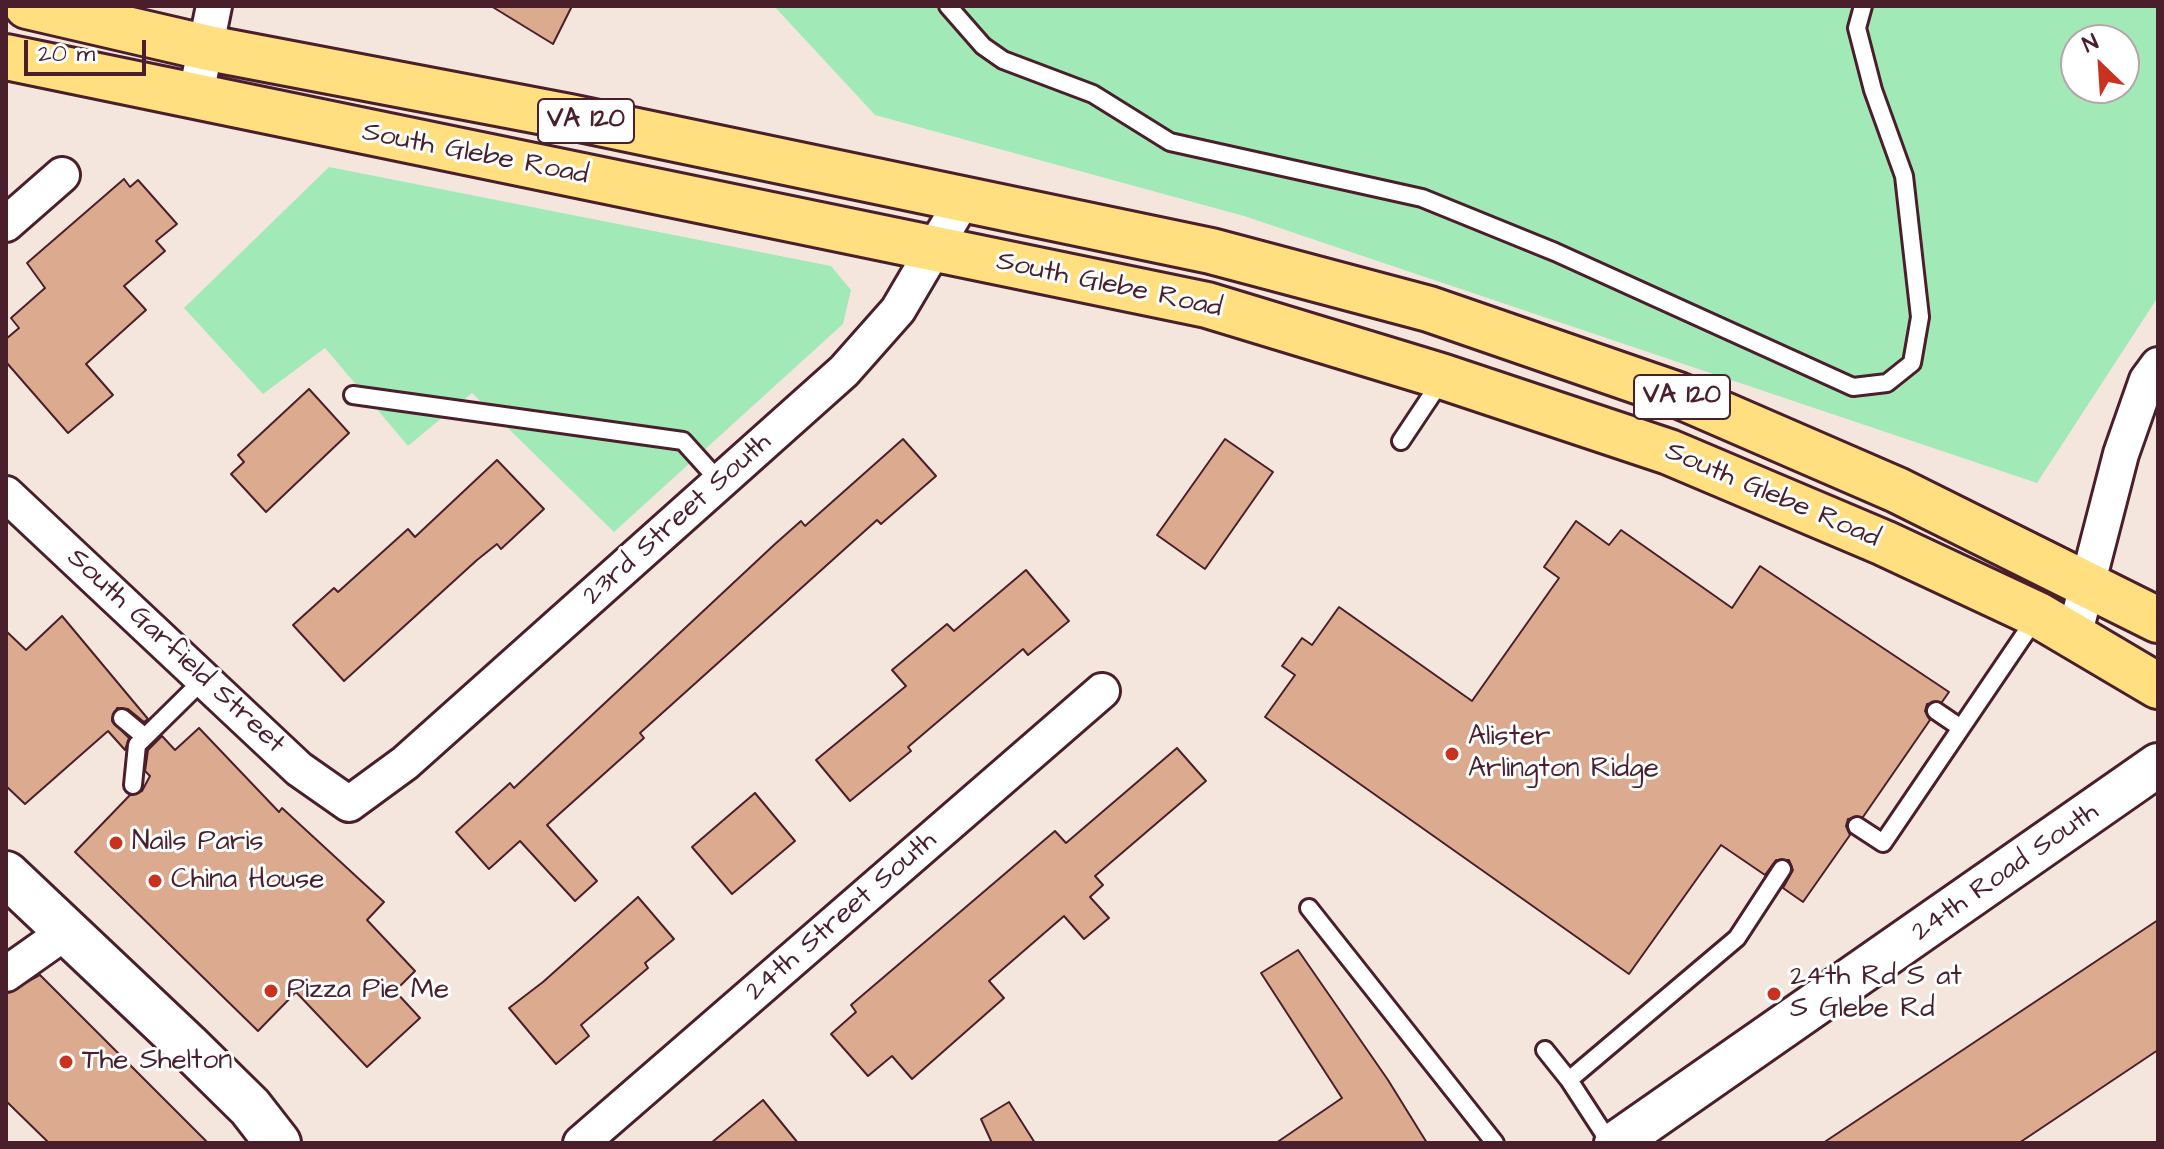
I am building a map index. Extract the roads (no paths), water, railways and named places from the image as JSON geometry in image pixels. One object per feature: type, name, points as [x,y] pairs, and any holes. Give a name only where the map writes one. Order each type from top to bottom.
[{"type":"main road","name":"South Glebe Road","points":[[27,6],[211,27],[1211,251],[1458,319],[1678,395],[1897,490],[2158,620]]},
{"type":"main road","name":"South Glebe Road","points":[[6,57],[195,99],[1207,305],[1444,377],[1669,452],[1884,543],[2056,625],[2158,686]]},
{"type":"main road","points":[[6,874],[250,1107],[278,1143]]},
{"type":"street","points":[[195,99],[211,27]]},
{"type":"street","points":[[6,224],[62,175]]},
{"type":"street","name":"23rd Street South","points":[[349,804],[405,763],[844,371],[898,310],[964,198]]},
{"type":"street","points":[[2056,625],[2087,584],[2121,454],[2147,380],[2158,365]]},
{"type":"street","name":"South Garfield Street","points":[[6,494],[299,769],[349,804]]},
{"type":"street","name":"24th Street South","points":[[581,1143],[1102,691]]},
{"type":"street","name":"24th Road South","points":[[1613,1143],[2158,765]]},
{"type":"street","points":[[6,974],[67,931]]},
{"type":"lane","points":[[948,6],[983,46],[1003,60],[1093,94],[1170,142],[1422,198],[1555,252],[1853,387],[1887,383],[1912,363],[1920,317],[1904,176],[1873,90],[1857,28],[1863,6]]},
{"type":"lane","points":[[1401,441],[1444,377]]},
{"type":"lane","points":[[353,395],[683,441],[720,482]]},
{"type":"lane","points":[[1857,826],[1883,843],[1961,728],[2056,625]]},
{"type":"lane","points":[[133,785],[137,745],[204,679]]},
{"type":"lane","points":[[1936,711],[1961,728]]},
{"type":"lane","points":[[122,718],[145,737]]},
{"type":"lane","points":[[1569,1080],[1737,938],[1782,869]]},
{"type":"lane","points":[[1309,908],[1495,1143]]},
{"type":"lane","points":[[1545,1050],[1613,1143]]},
{"type":"place","name":"Alister Arlington Ridge","points":[[1452,754]]},
{"type":"place","name":"Nails Paris","points":[[116,843]]},
{"type":"place","name":"China House","points":[[155,881]]},
{"type":"place","name":"Pizza Pie Me","points":[[271,991]]},
{"type":"place","name":"24th Rd S at S Glebe Rd","points":[[1774,994]]},
{"type":"place","name":"The Shelton","points":[[66,1062]]}]
